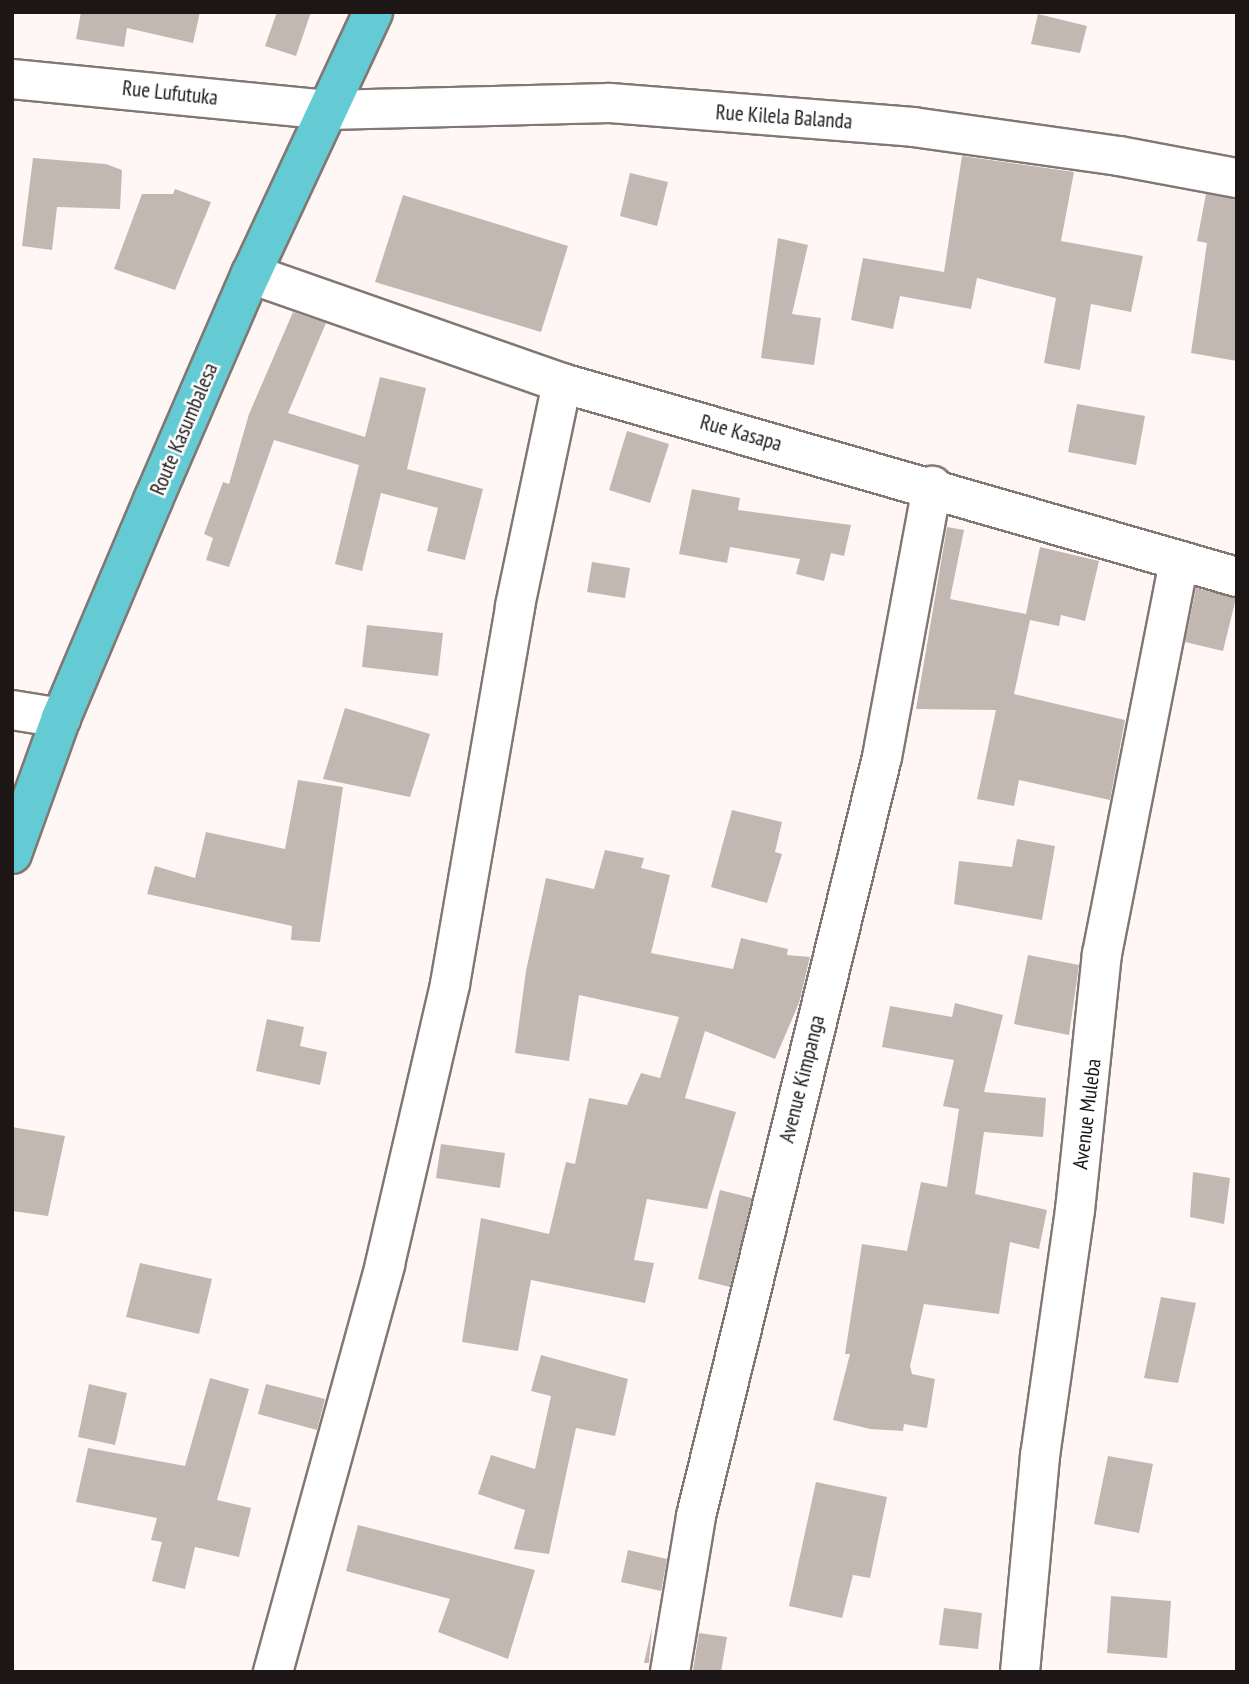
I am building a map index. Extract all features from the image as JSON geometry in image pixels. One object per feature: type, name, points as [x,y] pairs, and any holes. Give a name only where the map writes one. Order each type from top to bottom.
[{"type":"highway","name":"Route Kasumbalesa","points":[[12,854],[61,718],[251,274],[373,12]]},
{"type":"street","name":"Rue Lufutuka","points":[[12,79],[327,110]]},
{"type":"street","name":"Rue Kilela Balanda","points":[[327,110],[610,103],[927,129],[1237,178]]},
{"type":"street","name":"Rue Kasapa","points":[[251,274],[562,383],[932,486],[1237,577]]},
{"type":"street","points":[[273,1672],[385,1264],[450,984],[515,606],[562,383]]},
{"type":"street","name":"Avenue Kimpanga","points":[[670,1672],[705,1478],[882,757],[932,486]]},
{"type":"street","name":"Avenue Muleba","points":[[1020,1672],[1050,1366],[1075,1210],[1102,954],[1180,560]]},
{"type":"street","points":[[12,710],[61,718]]},
{"type":"building","points":[[81,12],[200,12],[193,43],[127,28],[124,47],[76,39]]},
{"type":"building","points":[[277,12],[311,12],[296,56],[265,46]]},
{"type":"building","points":[[1038,14],[1087,26],[1080,53],[1031,44]]},
{"type":"building","points":[[962,156],[1074,172],[1061,241],[1143,256],[1131,312],[1091,304],[1080,370],[1044,363],[1056,298],[977,278],[971,309],[900,296],[893,329],[851,320],[863,258],[944,272]]},
{"type":"building","points":[[33,158],[106,164],[122,170],[120,209],[57,207],[52,250],[22,246]]},
{"type":"building","points":[[630,173],[668,182],[657,226],[620,216]]},
{"type":"building","points":[[175,189],[211,202],[175,290],[114,269],[142,194],[173,194]]},
{"type":"building","points":[[1206,194],[1237,199],[1237,361],[1191,353],[1207,243],[1197,241]]},
{"type":"building","points":[[403,195],[568,246],[541,332],[375,282]]},
{"type":"building","points":[[778,238],[808,245],[792,314],[821,318],[814,365],[761,358]]},
{"type":"building","points":[[293,312],[326,323],[288,413],[365,437],[380,377],[426,388],[407,469],[483,489],[465,560],[427,551],[438,508],[381,493],[362,571],[335,564],[359,465],[274,440],[229,567],[206,560],[213,538],[204,534],[223,482],[229,484],[249,414]]},
{"type":"building","points":[[1077,404],[1145,416],[1136,465],[1068,452]]},
{"type":"building","points":[[627,431],[669,444],[650,503],[609,490]]},
{"type":"building","points":[[692,489],[740,498],[738,510],[851,525],[844,556],[831,553],[824,581],[796,574],[800,559],[730,547],[727,563],[679,554]]},
{"type":"building","points":[[947,527],[964,530],[950,599],[1026,614],[1040,547],[1099,561],[1085,621],[1061,615],[1059,626],[1030,620],[1014,694],[1125,720],[1110,800],[1019,780],[1014,806],[977,799],[996,710],[916,709]]},
{"type":"building","points":[[592,562],[630,568],[625,598],[587,592]]},
{"type":"building","points":[[1196,588],[1236,598],[1223,651],[1185,642]]},
{"type":"building","points":[[367,625],[443,633],[438,676],[362,667]]},
{"type":"building","points":[[345,708],[430,734],[410,797],[323,779]]},
{"type":"building","points":[[298,780],[343,787],[320,942],[291,940],[292,926],[147,894],[155,866],[195,878],[206,832],[285,849]]},
{"type":"building","points":[[732,810],[782,822],[775,852],[782,854],[767,903],[711,887]]},
{"type":"building","points":[[1017,839],[1055,846],[1042,920],[954,904],[959,861],[1012,867]]},
{"type":"building","points":[[605,850],[644,858],[641,868],[670,875],[651,953],[733,969],[741,938],[788,949],[787,955],[810,957],[799,1003],[775,1059],[705,1031],[685,1098],[736,1112],[707,1209],[647,1199],[634,1260],[654,1263],[645,1303],[531,1280],[518,1351],[462,1342],[481,1218],[549,1234],[566,1162],[575,1164],[589,1098],[627,1105],[641,1073],[660,1078],[679,1017],[579,995],[569,1061],[515,1053],[526,971],[546,878],[594,889]]},
{"type":"building","points":[[1028,955],[1079,965],[1069,1035],[1014,1024]]},
{"type":"building","points":[[955,1003],[1003,1015],[984,1092],[1046,1098],[1043,1137],[984,1132],[975,1194],[1047,1210],[1039,1249],[1010,1242],[999,1314],[924,1304],[910,1366],[912,1374],[935,1379],[927,1428],[904,1424],[903,1431],[870,1429],[833,1420],[850,1354],[845,1354],[862,1244],[907,1251],[921,1182],[947,1187],[959,1109],[943,1106],[954,1060],[882,1047],[890,1006],[952,1017]]},
{"type":"building","points":[[267,1019],[304,1027],[300,1046],[327,1052],[320,1085],[256,1071]]},
{"type":"building","points":[[12,1127],[65,1136],[48,1216],[12,1211]]},
{"type":"building","points":[[441,1144],[505,1153],[500,1188],[436,1178]]},
{"type":"building","points":[[1193,1172],[1230,1178],[1224,1224],[1190,1217]]},
{"type":"building","points":[[720,1190],[752,1198],[730,1287],[698,1279]]},
{"type":"building","points":[[140,1263],[212,1279],[199,1334],[126,1317]]},
{"type":"building","points":[[1161,1297],[1196,1303],[1178,1383],[1144,1378]]},
{"type":"building","points":[[541,1355],[628,1379],[615,1436],[576,1428],[549,1554],[514,1549],[525,1510],[478,1494],[491,1455],[535,1469],[551,1396],[531,1391]]},
{"type":"building","points":[[210,1378],[249,1389],[217,1500],[251,1508],[239,1557],[195,1547],[185,1589],[152,1581],[162,1542],[151,1540],[157,1518],[76,1502],[88,1448],[185,1466]]},
{"type":"building","points":[[89,1384],[127,1393],[115,1445],[78,1437]]},
{"type":"building","points":[[266,1384],[325,1399],[317,1430],[258,1414]]},
{"type":"building","points":[[1108,1456],[1153,1464],[1139,1533],[1094,1524]]},
{"type":"building","points":[[816,1482],[887,1497],[870,1578],[853,1575],[842,1618],[789,1606]]},
{"type":"building","points":[[358,1525],[535,1570],[508,1659],[438,1632],[450,1599],[346,1571]]},
{"type":"building","points":[[628,1550],[667,1559],[661,1591],[621,1582]]},
{"type":"building","points":[[1111,1596],[1171,1601],[1167,1658],[1107,1653]]},
{"type":"building","points":[[944,1608],[982,1613],[978,1649],[939,1645]]},
{"type":"building","points":[[652,1627],[649,1663],[644,1663]]},
{"type":"building","points":[[699,1633],[727,1637],[721,1672],[693,1670]]}]
